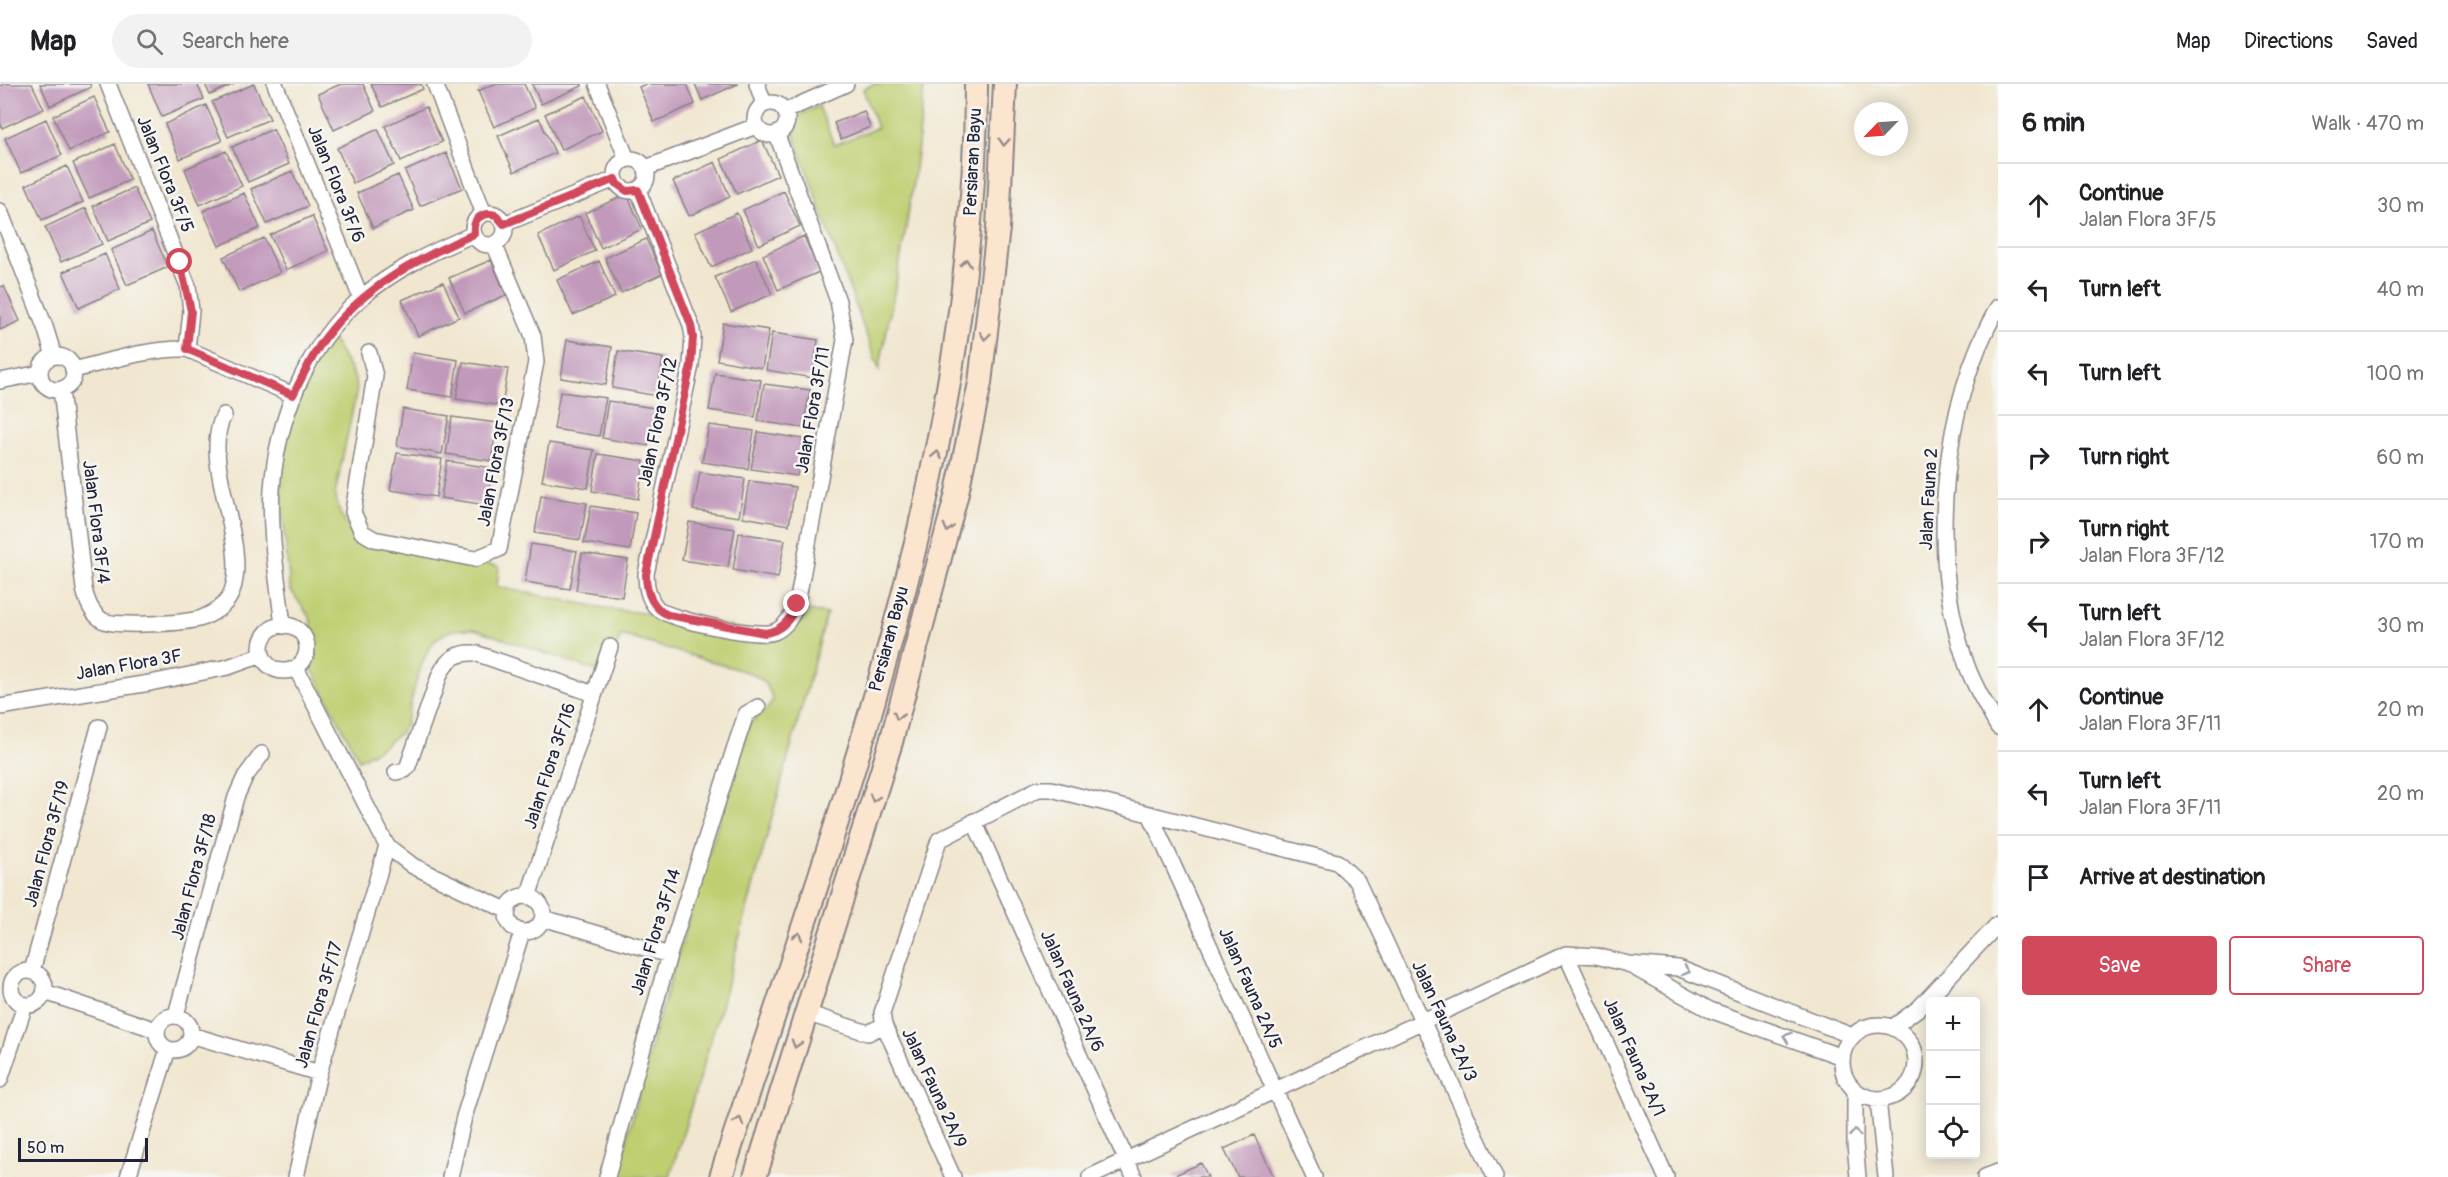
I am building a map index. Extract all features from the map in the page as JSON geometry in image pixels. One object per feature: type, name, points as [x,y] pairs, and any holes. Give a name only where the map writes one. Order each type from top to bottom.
[{"type":"main road","name":"Persiaran Bayu","points":[[721,1177],[863,735],[930,488],[952,376],[970,227],[976,84]]},
{"type":"main road","name":"Persiaran Bayu","points":[[754,1177],[894,731],[956,497],[980,383],[998,228],[1005,84]]},
{"type":"street","name":"Jalan Flora 3F/5","points":[[108,84],[188,286],[191,311],[187,349]]},
{"type":"street","name":"Jalan Flora 3F/6","points":[[275,84],[361,298]]},
{"type":"street","points":[[435,84],[484,214]]},
{"type":"street","points":[[597,84],[627,159]]},
{"type":"street","points":[[757,84],[765,104]]},
{"type":"street","points":[[785,111],[846,84]]},
{"type":"street","points":[[765,104],[776,104],[785,111],[785,127],[777,135],[762,133],[756,126],[757,111],[765,104]]},
{"type":"street","points":[[646,168],[756,126]]},
{"type":"street","name":"Jalan Flora 3F/11","points":[[713,626],[751,633],[775,632],[794,612],[845,340],[838,301],[777,135]]},
{"type":"street","points":[[627,159],[638,160],[646,168],[646,180],[638,190],[627,191],[617,184],[615,179],[617,166],[627,159]]},
{"type":"street","points":[[504,224],[615,179]]},
{"type":"street","name":"Jalan Flora 3F/12","points":[[638,190],[693,337],[691,365],[646,574],[647,589],[652,602],[662,612],[713,626]]},
{"type":"street","points":[[0,211],[54,356]]},
{"type":"street","points":[[484,214],[496,215],[504,224],[504,236],[494,244],[482,243],[474,234],[475,222],[484,214]]},
{"type":"street","points":[[283,626],[272,491],[276,449],[293,395],[323,340],[361,298],[406,266],[474,234]]},
{"type":"street","name":"Jalan Flora 3F/13","points":[[369,353],[375,376],[353,512],[362,532],[374,539],[475,559],[500,549],[536,362],[536,350],[533,336],[494,244]]},
{"type":"street","name":"Jalan Fauna 2","points":[[1998,308],[1985,330],[1952,435],[1946,492],[1944,547],[1951,598],[1964,658],[1998,727]]},
{"type":"street","points":[[73,370],[140,354],[187,349],[293,395]]},
{"type":"street","points":[[40,373],[49,388],[61,389],[72,380],[73,370],[68,361],[54,356]]},
{"type":"street","points":[[40,373],[44,362],[54,356]]},
{"type":"street","points":[[0,381],[40,373]]},
{"type":"street","name":"Jalan Flora 3F/4","points":[[61,389],[84,590],[88,606],[97,616],[116,626],[200,618],[225,604],[232,593],[235,559],[217,444],[224,415]]},
{"type":"street","points":[[283,626],[296,629],[304,639],[304,658],[296,668],[284,671],[273,669],[262,655],[265,635],[270,630],[283,626]]},
{"type":"street","name":"Jalan Flora 3F/16","points":[[528,897],[610,647]]},
{"type":"street","points":[[396,771],[405,770],[408,766],[440,674],[448,661],[458,654],[475,653],[594,694]]},
{"type":"street","name":"Jalan Flora 3F","points":[[0,706],[228,667],[262,655]]},
{"type":"street","points":[[296,668],[387,846],[413,866],[508,911]]},
{"type":"street","name":"Jalan Flora 3F/14","points":[[607,1177],[669,955],[743,721],[746,714],[758,707]]},
{"type":"street","name":"Jalan Flora 3F/19","points":[[32,971],[99,728]]},
{"type":"street","name":"Jalan Flora 3F/18","points":[[176,1015],[236,797],[245,777],[262,754]]},
{"type":"street","points":[[884,1025],[882,1013],[885,1002],[939,840],[1038,789],[1051,789],[1150,814]]},
{"type":"street","name":"Jalan Fauna 2A/3","points":[[1150,814],[1337,862],[1357,881],[1495,1177]]},
{"type":"street","name":"Jalan Fauna 2A/5","points":[[1150,814],[1314,1177]]},
{"type":"street","name":"Jalan Fauna 2A/6","points":[[974,821],[1134,1177]]},
{"type":"street","name":"Jalan Flora 3F/17","points":[[297,1177],[319,1073],[387,846]]},
{"type":"street","points":[[528,897],[540,904],[543,918],[535,929],[522,932],[511,924],[508,911],[515,900],[528,897]]},
{"type":"street","points":[[543,918],[669,955]]},
{"type":"street","points":[[1893,1027],[1920,1008],[1998,924]]},
{"type":"street","points":[[450,1177],[464,1117],[522,932]]},
{"type":"street","points":[[1090,1177],[1566,954],[1596,956],[1628,964],[1678,968],[1852,1036]]},
{"type":"street","name":"Jalan Fauna 2A/1","points":[[1566,954],[1666,1177]]},
{"type":"street","points":[[1628,964],[1710,1010],[1842,1057]]},
{"type":"street","points":[[32,971],[43,979],[45,992],[38,1003],[25,1005],[14,998],[6,983],[19,974],[32,971]]},
{"type":"street","points":[[45,992],[156,1030]]},
{"type":"street","points":[[0,1080],[25,1005]]},
{"type":"street","points":[[1911,1044],[1920,1008]]},
{"type":"street","name":"Jalan Fauna 2A/9","points":[[806,1013],[868,1033],[884,1025],[953,1177]]},
{"type":"street","points":[[176,1015],[188,1022],[191,1035],[184,1047],[168,1049],[160,1043],[156,1030],[163,1019],[176,1015]]},
{"type":"street","points":[[1855,1090],[1878,1099],[1890,1097],[1902,1091],[1910,1082],[1915,1070],[1916,1057],[1904,1034],[1893,1027],[1871,1025],[1852,1036],[1842,1057],[1843,1069],[1855,1090],[1855,1144],[1858,1177]]},
{"type":"street","points":[[191,1035],[319,1073]]},
{"type":"street","points":[[128,1177],[168,1049]]},
{"type":"street","points":[[1878,1099],[1886,1177]]},
{"type":"street","points":[[1985,1177],[1998,1172]]},
{"type":"green space","points":[[874,84],[924,84],[912,192],[879,370],[791,127],[799,116],[819,106],[834,145],[877,128],[863,89]]},
{"type":"green space","points":[[330,335],[354,376],[357,389],[335,494],[342,517],[350,529],[370,543],[499,566],[497,587],[615,610],[677,616],[762,633],[796,609],[827,614],[720,1009],[670,1177],[617,1177],[656,1027],[741,748],[749,724],[768,708],[773,700],[771,695],[762,680],[750,673],[621,635],[606,674],[475,629],[456,630],[439,637],[427,653],[406,723],[401,732],[384,746],[359,760],[311,667],[314,641],[310,618],[290,589],[280,488],[286,430],[304,385]]},
{"type":"building","points":[[32,84],[44,109],[2,128],[0,86]]},
{"type":"building","points":[[40,84],[90,84],[91,87],[50,106]]},
{"type":"building","points":[[148,84],[197,84],[204,99],[162,117]]},
{"type":"building","points":[[205,84],[234,84],[210,95]]},
{"type":"building","points":[[254,84],[270,119],[228,137],[212,102]]},
{"type":"building","points":[[341,84],[363,84],[375,111],[334,130],[318,94]]},
{"type":"building","points":[[371,84],[421,84],[423,89],[382,107]]},
{"type":"building","points":[[494,84],[524,84],[535,108],[494,127],[478,91]]},
{"type":"building","points":[[532,84],[582,84],[582,86],[541,104]]},
{"type":"building","points":[[646,84],[687,84],[695,104],[654,122],[639,87]]},
{"type":"building","points":[[695,84],[738,84],[702,100]]},
{"type":"building","points":[[586,96],[602,131],[561,150],[545,114]]},
{"type":"building","points":[[94,97],[110,132],[69,151],[53,116]]},
{"type":"building","points":[[206,105],[222,141],[180,159],[165,124]]},
{"type":"building","points":[[426,107],[442,142],[401,161],[385,126]]},
{"type":"building","points":[[864,111],[870,127],[841,139],[834,123]]},
{"type":"building","points":[[539,118],[555,153],[514,172],[498,136]]},
{"type":"building","points":[[46,119],[62,155],[21,173],[5,138]]},
{"type":"building","points":[[273,129],[289,164],[248,182],[232,147]]},
{"type":"building","points":[[378,129],[394,165],[353,183],[337,148]]},
{"type":"building","points":[[762,140],[778,175],[737,194],[721,159]]},
{"type":"building","points":[[115,144],[130,180],[89,198],[73,163]]},
{"type":"building","points":[[226,151],[242,186],[200,205],[185,169]]},
{"type":"building","points":[[446,153],[462,188],[420,206],[405,171]]},
{"type":"building","points":[[715,162],[730,197],[689,216],[673,181]]},
{"type":"building","points":[[67,166],[83,202],[42,220],[26,185]]},
{"type":"building","points":[[292,171],[308,206],[267,224],[251,189]]},
{"type":"building","points":[[398,175],[414,210],[373,228],[357,193]]},
{"type":"building","points":[[134,188],[150,223],[108,241],[93,206]]},
{"type":"building","points":[[784,191],[800,226],[759,245],[743,210]]},
{"type":"building","points":[[244,193],[260,228],[219,246],[203,211]]},
{"type":"building","points":[[627,194],[642,229],[601,248],[585,213]]},
{"type":"building","points":[[86,208],[102,244],[61,262],[45,227]]},
{"type":"building","points":[[737,213],[752,248],[711,267],[695,232]]},
{"type":"building","points":[[312,216],[328,251],[286,270],[270,235]]},
{"type":"building","points":[[579,216],[595,251],[554,270],[538,235]]},
{"type":"building","points":[[152,231],[168,267],[127,285],[111,250]]},
{"type":"building","points":[[804,236],[819,272],[778,290],[763,255]]},
{"type":"building","points":[[264,238],[280,273],[239,292],[223,257]]},
{"type":"building","points":[[646,239],[662,274],[621,293],[605,258]]},
{"type":"building","points":[[105,254],[120,289],[79,308],[63,272]]},
{"type":"building","points":[[756,259],[772,294],[731,312],[715,277]]},
{"type":"building","points":[[491,260],[506,295],[465,313],[449,278]]},
{"type":"building","points":[[599,261],[615,297],[573,315],[557,280]]},
{"type":"building","points":[[443,282],[459,317],[418,336],[402,300]]},
{"type":"building","points":[[4,286],[20,321],[0,330],[0,287]]},
{"type":"building","points":[[723,323],[769,330],[762,368],[717,360]]},
{"type":"building","points":[[772,333],[818,340],[812,378],[766,370]]},
{"type":"building","points":[[567,340],[612,347],[606,385],[561,378]]},
{"type":"building","points":[[618,351],[663,358],[657,396],[612,388]]},
{"type":"building","points":[[413,353],[458,360],[452,397],[407,390]]},
{"type":"building","points":[[463,362],[508,369],[502,406],[456,399]]},
{"type":"building","points":[[715,373],[761,380],[755,417],[709,410]]},
{"type":"building","points":[[764,384],[810,390],[803,428],[758,421]]},
{"type":"building","points":[[560,392],[606,398],[599,436],[554,429]]},
{"type":"building","points":[[608,401],[654,408],[648,446],[602,438]]},
{"type":"building","points":[[403,409],[449,416],[442,454],[397,446]]},
{"type":"building","points":[[452,417],[497,423],[491,461],[446,454]]},
{"type":"building","points":[[709,425],[754,431],[748,469],[702,462]]},
{"type":"building","points":[[758,432],[803,439],[797,476],[751,469]]},
{"type":"building","points":[[549,443],[594,450],[588,488],[542,481]]},
{"type":"building","points":[[397,453],[442,459],[436,497],[390,490]]},
{"type":"building","points":[[598,454],[644,461],[638,499],[592,491]]},
{"type":"building","points":[[447,461],[493,468],[486,505],[441,498]]},
{"type":"building","points":[[700,472],[745,479],[739,517],[693,510]]},
{"type":"building","points":[[749,481],[795,487],[789,525],[743,517]]},
{"type":"building","points":[[541,496],[587,503],[580,540],[535,533]]},
{"type":"building","points":[[591,506],[636,513],[630,550],[584,543]]},
{"type":"building","points":[[689,522],[735,529],[728,567],[682,560]]},
{"type":"building","points":[[739,533],[785,540],[778,578],[733,570]]},
{"type":"building","points":[[531,544],[577,551],[570,589],[525,582]]},
{"type":"building","points":[[582,553],[628,560],[622,597],[576,590]]},
{"type":"building","points":[[1254,1135],[1274,1177],[1238,1177],[1224,1149]]},
{"type":"building","points":[[1201,1163],[1208,1177],[1171,1177]]},
{"type":"route","points":[[180,262],[188,286],[191,311],[187,349],[293,395],[323,340],[348,310],[406,266],[474,234],[473,228],[478,217],[490,213],[496,215],[504,224],[615,179],[617,184],[627,191],[638,190],[691,325],[693,337],[691,365],[646,574],[649,595],[656,608],[668,615],[751,633],[775,632],[789,620],[797,604]]}]
